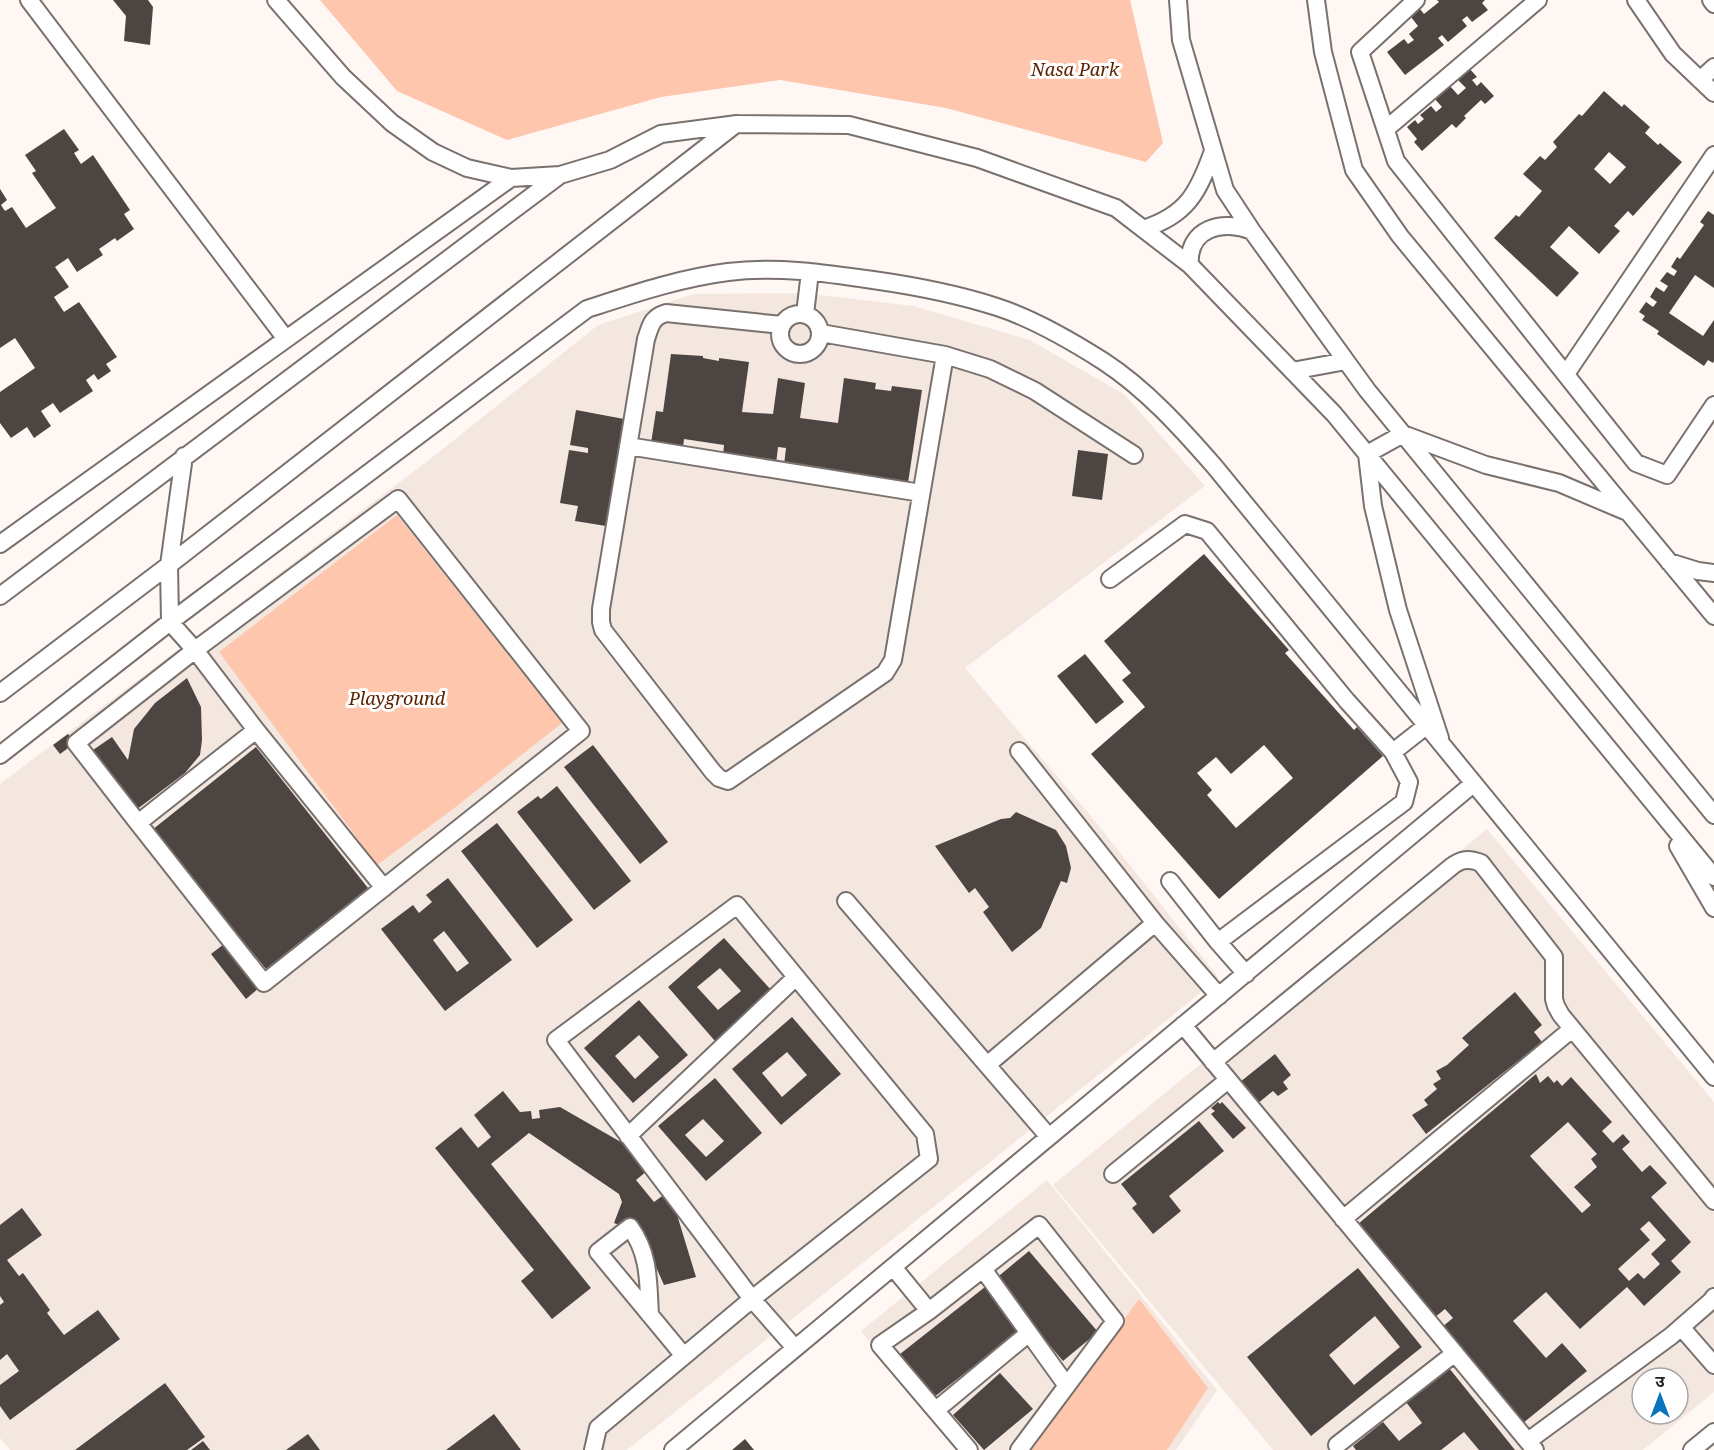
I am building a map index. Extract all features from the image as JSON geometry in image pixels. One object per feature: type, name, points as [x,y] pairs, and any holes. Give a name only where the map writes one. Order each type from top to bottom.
[{"type":"street","points":[[29,0],[286,339]]},
{"type":"street","points":[[276,0],[343,77],[392,123],[433,152],[467,168],[511,178],[560,176],[610,160],[661,134],[737,124],[849,125],[977,158],[1116,208],[1190,266],[1334,414],[1714,877]]},
{"type":"street","points":[[1178,0],[1181,40],[1225,190],[1252,231],[1347,361],[1404,434],[1714,815]]},
{"type":"street","points":[[1316,0],[1323,52],[1354,170],[1400,236],[1714,616]]},
{"type":"street","points":[[1416,0],[1360,52],[1396,161],[1636,463],[1667,475],[1714,405]]},
{"type":"street","points":[[1386,129],[1538,0]]},
{"type":"street","points":[[1636,0],[1673,54],[1714,93]]},
{"type":"street","points":[[1711,0],[1714,4]]},
{"type":"street","points":[[1700,80],[1714,67]]},
{"type":"street","points":[[0,693],[169,565],[737,124]]},
{"type":"street","points":[[1143,229],[1163,223],[1194,197],[1213,151]]},
{"type":"street","points":[[1566,374],[1714,155]]},
{"type":"street","points":[[0,596],[560,176]]},
{"type":"street","points":[[0,543],[511,178]]},
{"type":"street","points":[[1190,266],[1189,255],[1192,245],[1207,230],[1226,226],[1252,231]]},
{"type":"street","points":[[0,755],[170,622],[587,309],[628,295],[727,273],[781,269],[919,287],[998,307],[1053,332],[1104,362],[1173,419],[1215,467],[1714,1077]]},
{"type":"street","points":[[805,314],[810,272]]},
{"type":"street","points":[[782,325],[677,313],[666,313],[656,317],[646,339],[601,609],[603,630],[712,772],[728,781],[885,672],[893,660],[945,356]]},
{"type":"street","points":[[805,314],[816,321],[821,333],[820,340],[812,351],[806,354],[793,353],[782,344],[780,331],[782,325],[792,315],[805,314]]},
{"type":"street","points":[[821,333],[945,356],[990,369],[1035,391],[1134,455]]},
{"type":"street","points":[[1292,371],[1347,361]]},
{"type":"street","points":[[1367,454],[1404,434],[1486,465],[1559,483],[1629,513]]},
{"type":"street","points":[[628,447],[921,493]]},
{"type":"street","points":[[1367,454],[1373,506],[1398,610],[1443,747]]},
{"type":"street","points":[[184,456],[169,565],[170,622],[195,650],[256,730],[384,888]]},
{"type":"street","points":[[398,499],[581,730],[264,982],[76,743],[195,650],[398,499]]},
{"type":"street","points":[[1110,579],[1185,524],[1207,531],[1347,701],[1393,752],[1409,782],[1404,802],[1218,942]]},
{"type":"street","points":[[1669,562],[1698,571],[1714,573]]},
{"type":"street","points":[[1393,752],[1426,726]]},
{"type":"street","points":[[138,823],[256,730]]},
{"type":"street","points":[[1019,751],[1155,923],[1219,996]]},
{"type":"street","points":[[1682,776],[1714,803]]},
{"type":"street","points":[[673,1450],[1473,784]]},
{"type":"street","points":[[1651,800],[1714,908]]},
{"type":"street","points":[[1213,1062],[1451,867],[1464,860],[1474,860],[1481,863],[1550,950],[1556,965],[1556,1006],[1572,1029],[1714,1201]]},
{"type":"street","points":[[1170,881],[1246,974]]},
{"type":"street","points":[[846,901],[1048,1137]]},
{"type":"street","points":[[593,1450],[598,1428],[752,1299],[928,1159],[925,1134],[737,905],[556,1040],[752,1299],[795,1348]]},
{"type":"street","points":[[987,1065],[1155,923]]},
{"type":"street","points":[[628,1137],[795,978]]},
{"type":"street","points":[[1183,1025],[1532,1445],[1713,1301]]},
{"type":"street","points":[[1343,1219],[1572,1029]]},
{"type":"street","points":[[1113,1174],[1228,1080]]},
{"type":"street","points":[[969,1450],[880,1345],[929,1311],[1039,1225],[1115,1321],[1018,1450]]},
{"type":"street","points":[[650,1315],[646,1258],[639,1240],[630,1227],[598,1252],[650,1315],[684,1356]]},
{"type":"street","points":[[893,1267],[929,1311]]},
{"type":"street","points":[[983,1269],[1066,1386]]},
{"type":"street","points":[[1681,1327],[1714,1365]]},
{"type":"street","points":[[936,1410],[1029,1333]]},
{"type":"street","points":[[1337,1445],[1455,1353]]},
{"type":"street","points":[[1692,1450],[1714,1432]]},
{"type":"shaded area","points":[[803,293],[913,306],[1030,340],[1125,395],[1205,486],[965,668],[1095,821],[1219,978],[627,1450],[10,1450],[0,1438],[0,784],[429,460],[598,325],[694,294]]},
{"type":"shaded area","points":[[1487,829],[1714,1102],[1714,1392],[1690,1412],[1690,1366],[1630,1366],[1630,1426],[1672,1426],[1643,1450],[1273,1450],[1053,1185]]},
{"type":"shaded area","points":[[1047,1180],[1217,1390],[1176,1450],[956,1450],[861,1331]]},
{"type":"green space","name":"Nasa Park","points":[[320,0],[1130,0],[1163,143],[1146,162],[946,108],[780,80],[661,97],[507,140],[397,91]]},
{"type":"green space","name":"Playground","points":[[397,515],[562,723],[453,809],[377,865],[219,652]]},
{"type":"green space","points":[[1139,1299],[1208,1388],[1167,1450],[1029,1450]]},
{"type":"building","points":[[113,0],[148,0],[153,7],[150,45],[124,41],[126,16]]},
{"type":"building","points":[[1437,0],[1485,0],[1482,3],[1488,10],[1472,22],[1467,16],[1462,20],[1467,26],[1448,42],[1442,35],[1438,38],[1444,45],[1405,75],[1387,52],[1404,39],[1408,44],[1414,40],[1409,34],[1418,26],[1411,17],[1420,9],[1424,14],[1439,2]]},
{"type":"building","points":[[1468,67],[1477,77],[1472,80],[1477,86],[1481,82],[1494,96],[1485,104],[1481,100],[1464,116],[1466,118],[1456,128],[1452,124],[1422,151],[1414,142],[1417,139],[1407,127],[1415,120],[1418,124],[1424,119],[1420,115],[1431,106],[1436,112],[1442,107],[1434,98],[1449,85],[1458,95],[1466,88],[1458,80],[1462,77],[1460,74]]},
{"type":"building","points":[[1604,91],[1622,107],[1624,104],[1650,127],[1645,133],[1682,162],[1633,216],[1628,211],[1614,226],[1620,231],[1599,254],[1569,226],[1550,247],[1579,273],[1557,297],[1494,238],[1516,215],[1519,217],[1542,191],[1523,174],[1540,156],[1545,160],[1557,147],[1553,142],[1579,114],[1582,116]],"holes":[[[1609,152],[1626,167],[1610,184],[1594,169]]]},
{"type":"building","points":[[64,129],[79,150],[74,153],[81,164],[93,155],[130,210],[124,214],[134,229],[117,241],[115,238],[99,249],[103,255],[77,272],[68,258],[55,267],[69,287],[54,297],[64,312],[79,302],[117,357],[106,364],[111,371],[98,380],[94,374],[86,380],[93,391],[60,413],[53,403],[41,411],[51,426],[34,438],[27,427],[11,438],[0,423],[0,392],[35,368],[15,338],[0,348],[0,189],[7,200],[1,205],[5,211],[12,207],[26,228],[56,208],[32,173],[36,171],[25,155]]},
{"type":"building","points":[[1708,211],[1714,215],[1714,288],[1695,275],[1669,313],[1703,336],[1714,320],[1714,361],[1713,363],[1708,360],[1704,366],[1657,334],[1659,331],[1642,320],[1645,316],[1639,312],[1646,302],[1653,307],[1657,302],[1650,297],[1656,287],[1664,292],[1668,286],[1660,281],[1667,272],[1674,276],[1677,271],[1671,267],[1677,257],[1680,259],[1704,225],[1700,222]]},
{"type":"building","points":[[671,354],[703,356],[703,358],[719,361],[719,358],[749,362],[742,412],[773,414],[778,378],[805,383],[800,418],[838,423],[844,378],[876,383],[875,389],[891,391],[892,386],[922,390],[908,483],[784,465],[786,448],[778,447],[776,464],[723,456],[724,445],[684,439],[683,448],[651,443],[656,411],[663,412]]},
{"type":"building","points":[[576,410],[624,419],[606,526],[575,521],[578,506],[560,503],[569,450],[588,453],[588,448],[570,445]]},
{"type":"building","points":[[1078,450],[1108,454],[1102,500],[1072,496]]},
{"type":"building","points":[[1204,554],[1289,650],[1285,653],[1354,730],[1357,727],[1383,756],[1219,899],[1091,754],[1145,707],[1122,680],[1131,673],[1104,641]],"holes":[[[1264,745],[1293,778],[1236,828],[1207,795],[1212,790],[1197,773],[1216,757],[1231,774]]]},
{"type":"building","points":[[1085,654],[1124,702],[1096,724],[1057,676]]},
{"type":"building","points":[[187,678],[201,707],[200,755],[185,773],[136,810],[90,752],[112,737],[128,760],[134,729],[155,703]]},
{"type":"building","points":[[68,734],[75,743],[60,754],[53,745]]},
{"type":"building","points":[[593,745],[668,842],[640,864],[564,767]]},
{"type":"building","points":[[256,747],[368,888],[266,969],[152,830]]},
{"type":"building","points":[[557,786],[631,881],[594,910],[517,812],[538,796],[541,799]]},
{"type":"building","points":[[1016,812],[1056,830],[1066,846],[1071,868],[1067,883],[1061,881],[1041,928],[1012,952],[983,912],[989,907],[975,888],[969,893],[935,846],[1001,819],[1010,818]]},
{"type":"building","points":[[497,823],[573,920],[537,948],[461,851]]},
{"type":"building","points":[[448,878],[512,960],[445,1011],[381,929],[413,905],[419,913],[432,902],[426,895]],"holes":[[[444,931],[469,963],[457,972],[433,940]]]},
{"type":"building","points":[[724,938],[772,991],[715,1041],[668,987]],"holes":[[[720,968],[741,991],[718,1010],[697,987]]]},
{"type":"building","points":[[224,944],[259,988],[246,999],[211,954]]},
{"type":"building","points":[[1515,992],[1542,1025],[1534,1032],[1542,1042],[1426,1134],[1412,1115],[1428,1105],[1424,1100],[1437,1089],[1433,1084],[1441,1079],[1436,1071],[1447,1065],[1469,1045],[1462,1038]]},
{"type":"building","points":[[639,1000],[688,1055],[633,1103],[584,1048]],"holes":[[[639,1035],[659,1057],[635,1079],[615,1056]]]},
{"type":"building","points":[[792,1017],[841,1074],[781,1125],[732,1069]],"holes":[[[787,1052],[807,1075],[782,1097],[762,1073]]]},
{"type":"building","points":[[1275,1054],[1291,1075],[1283,1082],[1288,1089],[1278,1096],[1273,1091],[1257,1104],[1240,1082]]},
{"type":"building","points":[[1536,1074],[1540,1083],[1548,1076],[1554,1083],[1557,1080],[1562,1086],[1571,1077],[1612,1122],[1602,1131],[1613,1143],[1623,1134],[1630,1142],[1622,1149],[1642,1172],[1650,1165],[1667,1183],[1651,1197],[1691,1242],[1671,1261],[1681,1272],[1644,1306],[1627,1287],[1580,1329],[1546,1292],[1513,1321],[1546,1358],[1562,1343],[1587,1371],[1522,1424],[1442,1327],[1453,1318],[1445,1309],[1434,1318],[1358,1224]],"holes":[[[1568,1122],[1597,1154],[1591,1159],[1597,1167],[1574,1187],[1591,1205],[1582,1213],[1530,1156]],[[1649,1221],[1666,1240],[1651,1254],[1660,1264],[1644,1279],[1638,1273],[1629,1281],[1618,1269],[1650,1240],[1640,1229]]]},
{"type":"building","points":[[715,1078],[762,1133],[706,1181],[658,1126]],"holes":[[[703,1119],[724,1141],[706,1157],[685,1135]]]},
{"type":"building","points":[[503,1091],[520,1112],[531,1111],[532,1119],[540,1118],[539,1110],[560,1107],[626,1145],[647,1171],[636,1180],[654,1202],[665,1194],[674,1205],[696,1277],[664,1285],[636,1222],[622,1226],[614,1223],[622,1202],[619,1194],[529,1133],[491,1164],[591,1288],[552,1319],[521,1281],[534,1270],[435,1148],[461,1127],[478,1148],[491,1137],[474,1115]]},
{"type":"building","points":[[1218,1102],[1220,1104],[1222,1102],[1246,1128],[1233,1139],[1211,1114],[1215,1111],[1211,1108]]},
{"type":"building","points":[[1199,1121],[1224,1151],[1169,1196],[1181,1211],[1153,1234],[1132,1208],[1137,1204],[1121,1184]]},
{"type":"building","points":[[22,1208],[42,1235],[7,1260],[19,1276],[23,1273],[50,1310],[47,1313],[64,1335],[98,1310],[120,1339],[10,1420],[0,1406],[0,1385],[19,1371],[7,1354],[0,1360],[0,1305],[4,1302],[0,1296],[0,1225]]},
{"type":"building","points":[[1029,1251],[1098,1332],[1063,1361],[994,1280]]},
{"type":"building","points":[[1358,1268],[1422,1347],[1311,1436],[1247,1357]],"holes":[[[1375,1316],[1400,1347],[1354,1385],[1329,1355]]]},
{"type":"building","points":[[985,1287],[1019,1331],[929,1401],[895,1358]]},
{"type":"building","points":[[1449,1368],[1515,1450],[1479,1450],[1464,1432],[1441,1450],[1356,1450],[1353,1446],[1383,1422],[1399,1441],[1422,1423],[1406,1402]]},
{"type":"building","points":[[1000,1373],[1033,1409],[984,1450],[953,1415]]},
{"type":"building","points":[[165,1383],[205,1437],[187,1450],[75,1450]]},
{"type":"building","points":[[494,1414],[521,1450],[446,1450]]},
{"type":"building","points":[[308,1434],[320,1450],[286,1450]]},
{"type":"building","points":[[745,1439],[754,1450],[732,1450]]},
{"type":"building","points":[[203,1441],[210,1450],[191,1450]]}]
